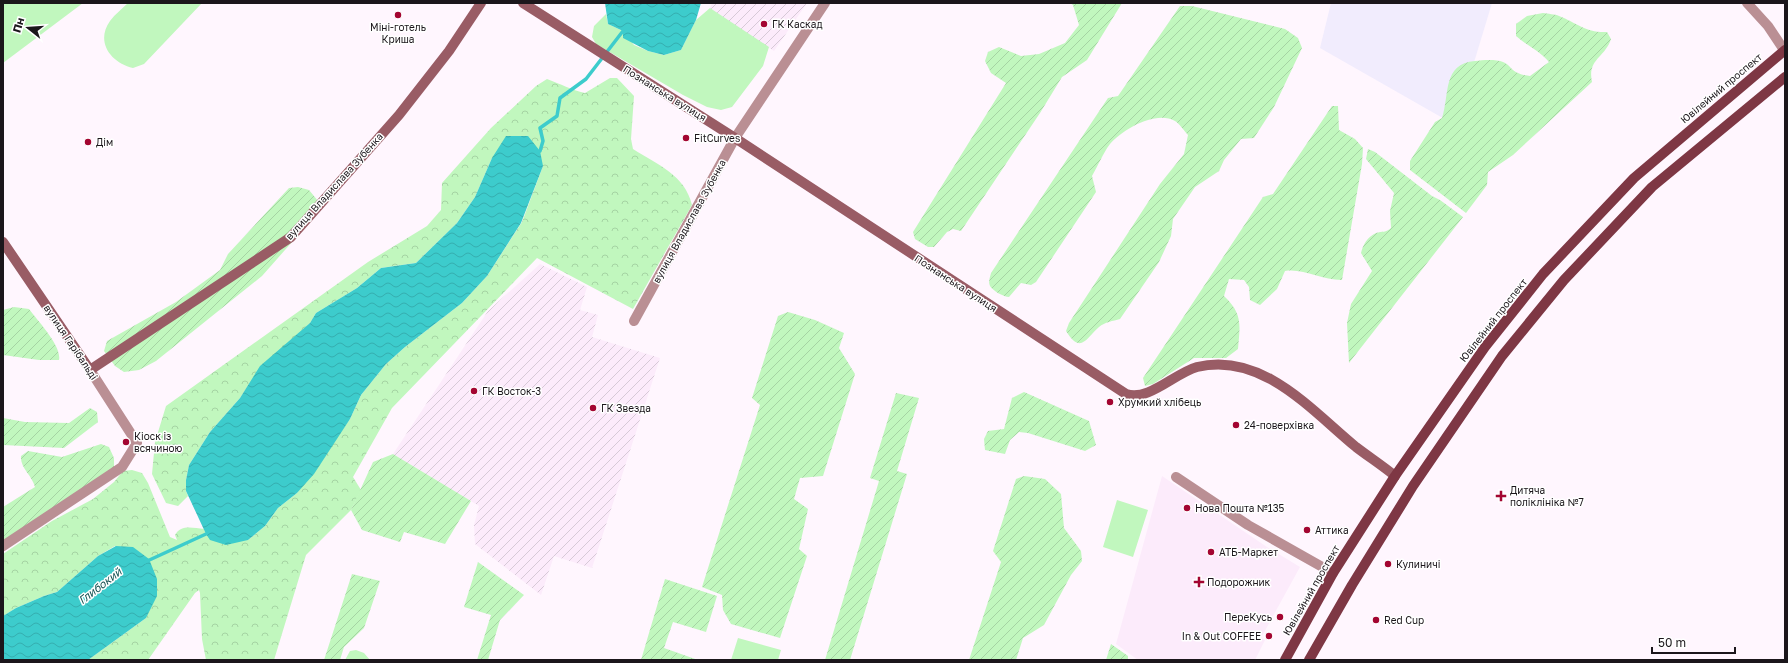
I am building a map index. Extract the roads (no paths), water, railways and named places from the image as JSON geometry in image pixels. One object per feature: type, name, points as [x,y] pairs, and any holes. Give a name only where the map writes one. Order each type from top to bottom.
[{"type":"main road","name":"Ювілейний проспект","points":[[1285,660],[1333,573],[1396,476],[1485,347],[1543,274],[1634,178],[1785,50]]},
{"type":"main road","points":[[1309,660],[1352,584],[1413,486],[1502,356],[1564,280],[1652,187],[1785,77]]},
{"type":"street","name":"вулиця Владислава Зубенка","points":[[90,370],[291,237],[399,115],[449,51],[481,3]]},
{"type":"street","name":"Познанська вулиця","points":[[523,3],[735,138],[1126,394],[1132,396],[1147,393],[1177,376],[1202,366],[1224,365],[1256,372],[1285,388],[1357,448],[1396,476]]},
{"type":"street","name":"вулиця Владислава Зубенка","points":[[634,321],[735,138],[825,3]]},
{"type":"street","points":[[1748,3],[1768,26],[1785,50]]},
{"type":"street","name":"вулиця Гарібальді","points":[[3,242],[90,370],[137,443],[122,467],[3,546]]},
{"type":"street","points":[[1176,477],[1248,525],[1333,573]]},
{"type":"water","points":[[605,3],[701,3],[696,20],[681,50],[664,55],[648,51],[623,38],[623,31],[608,24]]},
{"type":"water","points":[[506,136],[528,136],[540,151],[543,166],[521,223],[487,276],[462,303],[405,347],[386,364],[361,395],[350,419],[314,474],[297,493],[278,508],[265,526],[248,540],[226,545],[210,540],[186,491],[186,480],[189,465],[210,432],[240,398],[260,366],[310,323],[316,313],[357,288],[381,268],[416,263],[457,223],[475,197],[492,158]]},
{"type":"water","points":[[116,546],[133,547],[149,559],[157,579],[157,596],[146,618],[88,660],[3,660],[3,616],[16,608],[57,592],[98,556]]},
{"type":"waterway","name":"Глибокий","points":[[540,151],[543,141],[540,128],[557,116],[560,98],[586,79],[623,31]]},
{"type":"waterway","name":"Глибокий","points":[[145,562],[206,534]]},
{"type":"place","name":"Міні-готель Криша","points":[[398,15]]},
{"type":"place","name":"ГК Каскад","points":[[764,24]]},
{"type":"place","name":"FitCurves","points":[[686,138]]},
{"type":"place","name":"Дім","points":[[88,142]]},
{"type":"place","name":"ГК Восток-3","points":[[474,391]]},
{"type":"place","name":"Хрумкий хлібець","points":[[1110,402]]},
{"type":"place","name":"ГК Звезда","points":[[593,408]]},
{"type":"place","name":"24-поверхівка","points":[[1236,425]]},
{"type":"place","name":"Кіоск із всячиною","points":[[126,442]]},
{"type":"place","name":"Дитяча поліклініка №7","points":[[1501,496]]},
{"type":"place","name":"Нова Пошта №135","points":[[1187,508]]},
{"type":"place","name":"Аттика","points":[[1307,530]]},
{"type":"place","name":"АТБ-Маркет","points":[[1211,552]]},
{"type":"place","name":"Кулиничі","points":[[1388,564]]},
{"type":"place","name":"Подорожник","points":[[1199,582]]},
{"type":"place","name":"ПереКусь","points":[[1280,617]]},
{"type":"place","name":"Red Cup","points":[[1376,620]]},
{"type":"place","name":"In & Out COFFEE","points":[[1269,636]]}]
